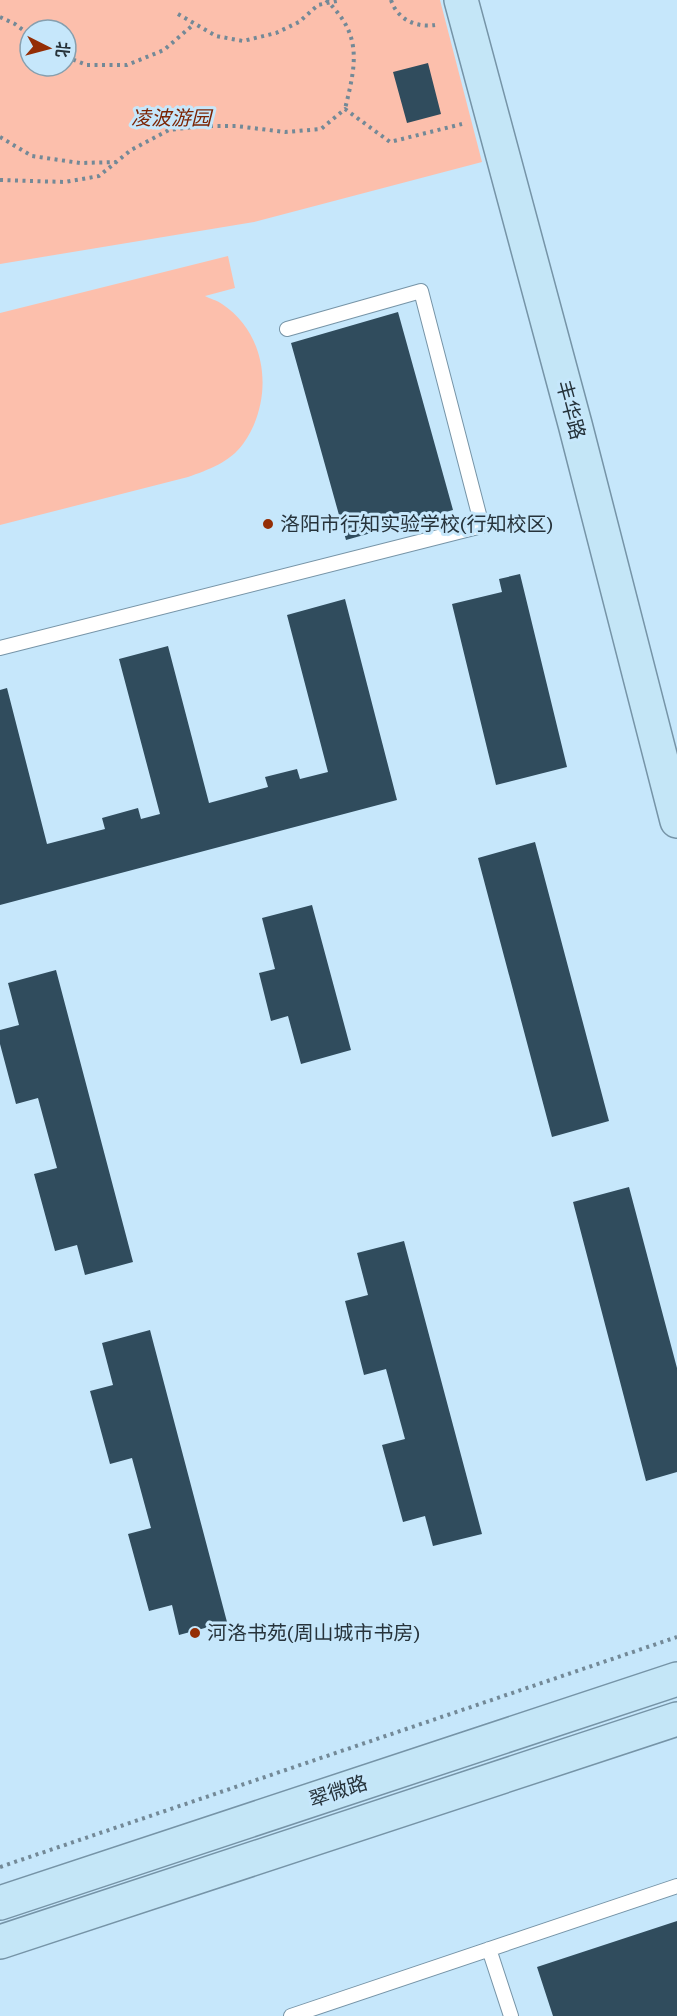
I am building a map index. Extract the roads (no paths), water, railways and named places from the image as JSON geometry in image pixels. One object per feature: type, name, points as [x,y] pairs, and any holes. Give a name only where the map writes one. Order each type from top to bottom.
[{"type":"street","name":"丰华路","points":[[461,0],[578,435],[677,821]]},
{"type":"street","name":"丰华路","points":[[484,0],[677,746]]},
{"type":"street","name":"翠微路","points":[[0,1903],[677,1679]]},
{"type":"street","name":"翠微路","points":[[0,1942],[677,1719]]},
{"type":"lane","points":[[0,648],[482,526],[421,291],[287,329]]},
{"type":"lane","points":[[291,2016],[677,1886]]},
{"type":"lane","points":[[489,1949],[512,2016]]},
{"type":"place","name":"洛阳市行知实验学校(行知校区)","points":[[268,524]]},
{"type":"place","name":"河洛书苑(周山城市书房)","points":[[195,1633]]},
{"type":"park label","name":"凌波游园","points":[[171,118]]}]
